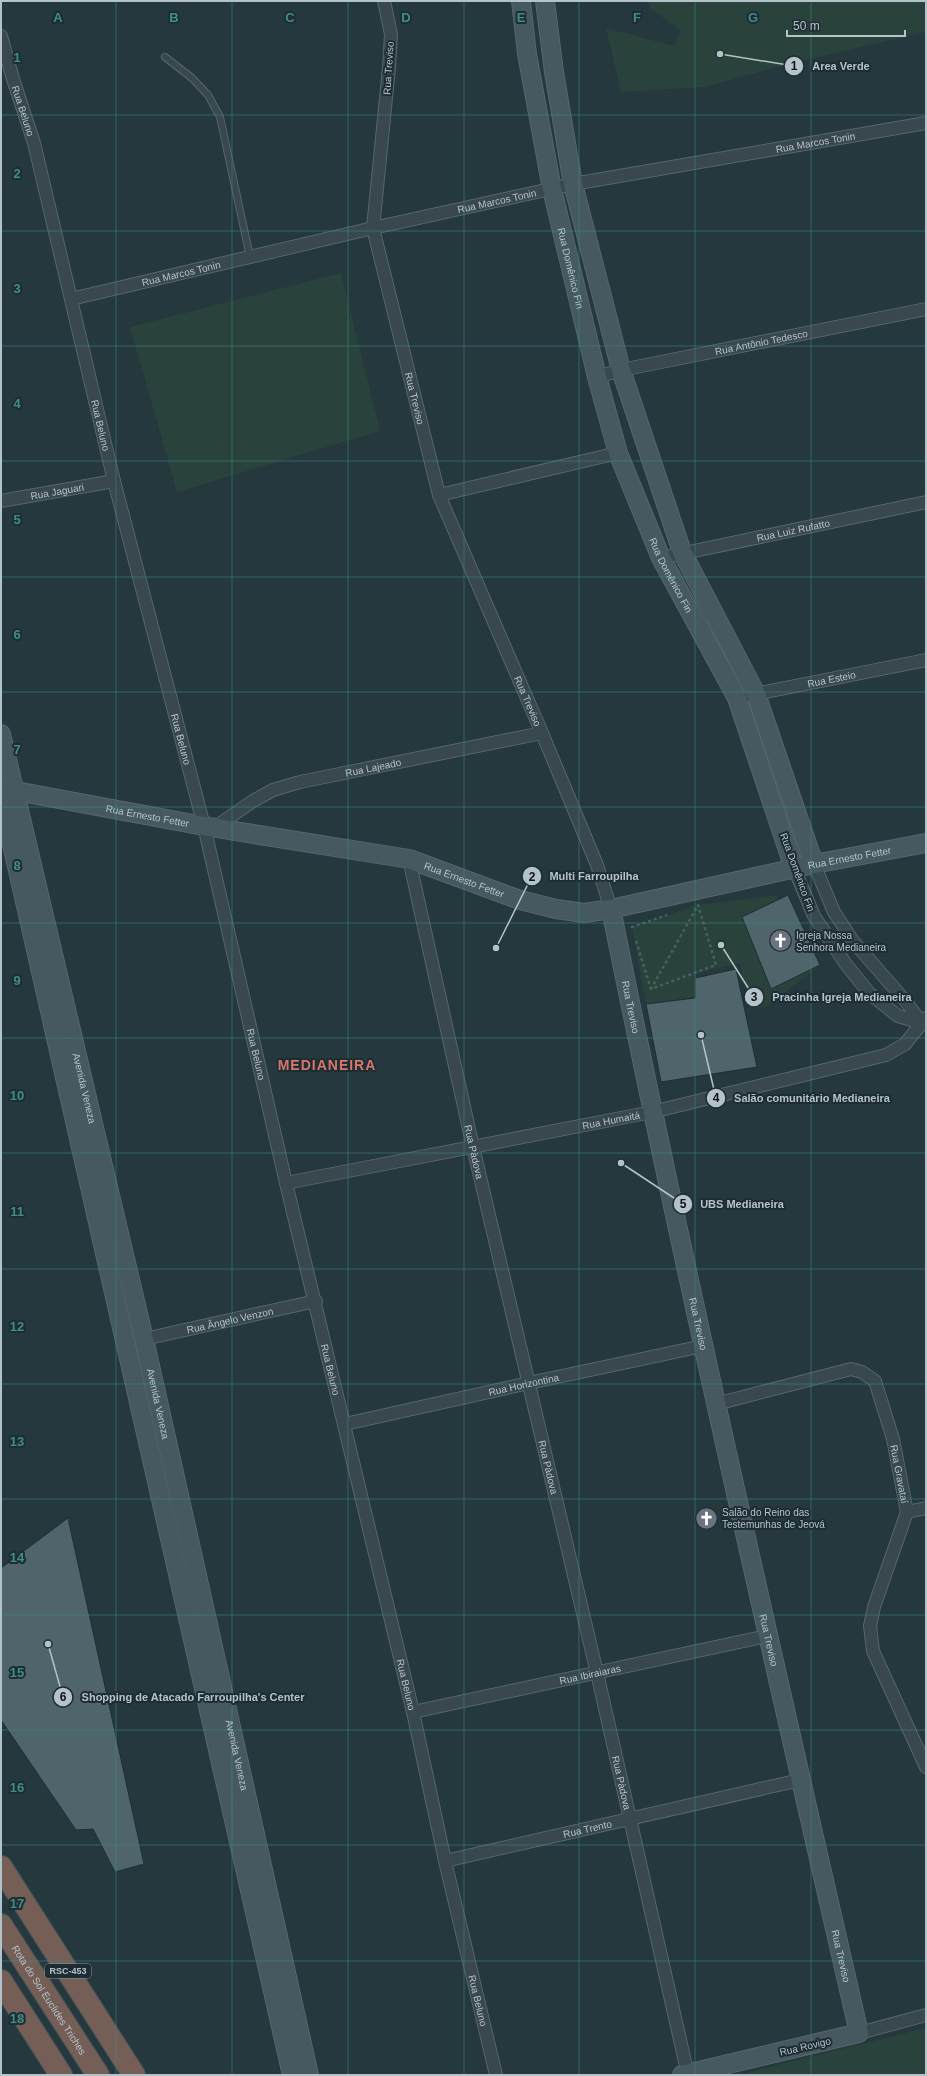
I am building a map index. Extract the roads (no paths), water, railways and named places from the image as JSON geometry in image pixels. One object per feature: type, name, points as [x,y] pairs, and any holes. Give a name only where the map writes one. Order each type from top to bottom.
[{"type":"highway","name":"RSC-453","points":[[1,1867],[134,2075]]},
{"type":"highway","name":"Rota do Sol Euclides Triches","points":[[1,1925],[98,2075]]},
{"type":"highway","points":[[1,1981],[61,2075]]},
{"type":"main road","name":"Rua Domênico Fin","points":[[521,1],[527,54],[552,188],[597,377],[618,453],[661,558],[737,698],[794,868]]},
{"type":"main road","name":"Rua Domênico Fin","points":[[545,1],[554,72],[573,184],[620,370],[682,552],[756,694],[814,864]]},
{"type":"main road","name":"Avenida Veneza","points":[[1,734],[6,791],[200,1675],[235,1826],[279,1980],[309,2075]]},
{"type":"main road","name":"Rua Ernesto Fetter","points":[[6,791],[209,827],[408,859],[520,900],[556,909],[584,912],[610,909],[794,868],[926,843]]},
{"type":"main road","name":"Avenida Veneza","points":[[6,791],[144,1339],[252,1820],[279,1980],[292,2075]]},
{"type":"main road","name":"Rua Treviso","points":[[610,909],[652,1112],[767,1636],[859,2033]]},
{"type":"main road","points":[[146,1434],[165,1430]]},
{"type":"main road","points":[[167,1525],[185,1521]]},
{"type":"main road","points":[[200,1675],[218,1671]]},
{"type":"main road","points":[[235,1826],[252,1820]]},
{"type":"main road","name":"Rua Rovigo","points":[[686,2075],[859,2033]]},
{"type":"street","name":"Rua Treviso","points":[[384,1],[391,34],[390,68],[373,228],[440,496],[542,732],[597,865],[610,909]]},
{"type":"street","name":"Rua Beluno","points":[[1,36],[34,143],[114,481],[209,827],[286,1182],[316,1301],[413,1712],[445,1861],[496,2075]]},
{"type":"street","name":"Rua Marcos Tonin","points":[[71,299],[373,228],[552,188],[926,123]]},
{"type":"street","name":"Rua Antônio Tedesco","points":[[597,377],[620,370],[926,309]]},
{"type":"street","points":[[440,496],[618,453]]},
{"type":"street","name":"Rua Jaguari","points":[[1,501],[114,481]]},
{"type":"street","name":"Rua Luiz Rufatto","points":[[661,558],[682,552],[926,502]]},
{"type":"street","name":"Rua Esteio","points":[[737,698],[926,660]]},
{"type":"street","name":"Rua Lajeado","points":[[209,827],[273,790],[287,786],[542,732]]},
{"type":"street","name":"Rua Pàdova","points":[[408,859],[473,1148],[597,1673],[686,2075]]},
{"type":"street","name":"Rua Domênico Fin","points":[[814,864],[834,912],[853,941],[924,1023]]},
{"type":"street","name":"Rua Domênico Fin","points":[[794,868],[814,916],[845,963],[869,993],[898,1016],[924,1023]]},
{"type":"street","name":"Rua Humaitá","points":[[286,1182],[473,1148],[652,1112],[886,1055],[905,1044],[924,1023]]},
{"type":"street","name":"Rua Ângelo Venzon","points":[[144,1339],[316,1301]]},
{"type":"street","name":"Rua Horizontina","points":[[345,1424],[703,1346]]},
{"type":"street","name":"Rua Gravataí","points":[[716,1404],[851,1370],[862,1372],[875,1381],[893,1439],[907,1512],[884,1574],[870,1626],[873,1651],[926,1766]]},
{"type":"street","points":[[907,1512],[926,1508]]},
{"type":"street","name":"Rua Ibiraiaras","points":[[413,1712],[767,1636]]},
{"type":"street","name":"Rua Trento","points":[[445,1861],[800,1780]]},
{"type":"street","name":"Rua Rovigo","points":[[859,2033],[926,2015]]},
{"type":"lane","points":[[165,57],[192,78],[208,95],[220,117],[250,257]]},
{"type":"place","name":"Area Verde","points":[[720,54]]},
{"type":"place","name":"Igreja Nossa Senhora Medianeira","points":[[780,941]]},
{"type":"place","name":"Pracinha Igreja Medianeira","points":[[721,945]]},
{"type":"place","name":"Multi Farroupilha","points":[[496,948]]},
{"type":"place","name":"Salão comunitário Medianeira","points":[[701,1035]]},
{"type":"place","name":"UBS Medianeira","points":[[621,1163]]},
{"type":"place","name":"Salão do Reino das Testemunhas de Jeová","points":[[707,1518]]},
{"type":"place","name":"Shopping de Atacado Farroupilha's Center","points":[[48,1644]]},
{"type":"district","name":"MEDIANEIRA","points":[[327,1065]]}]
